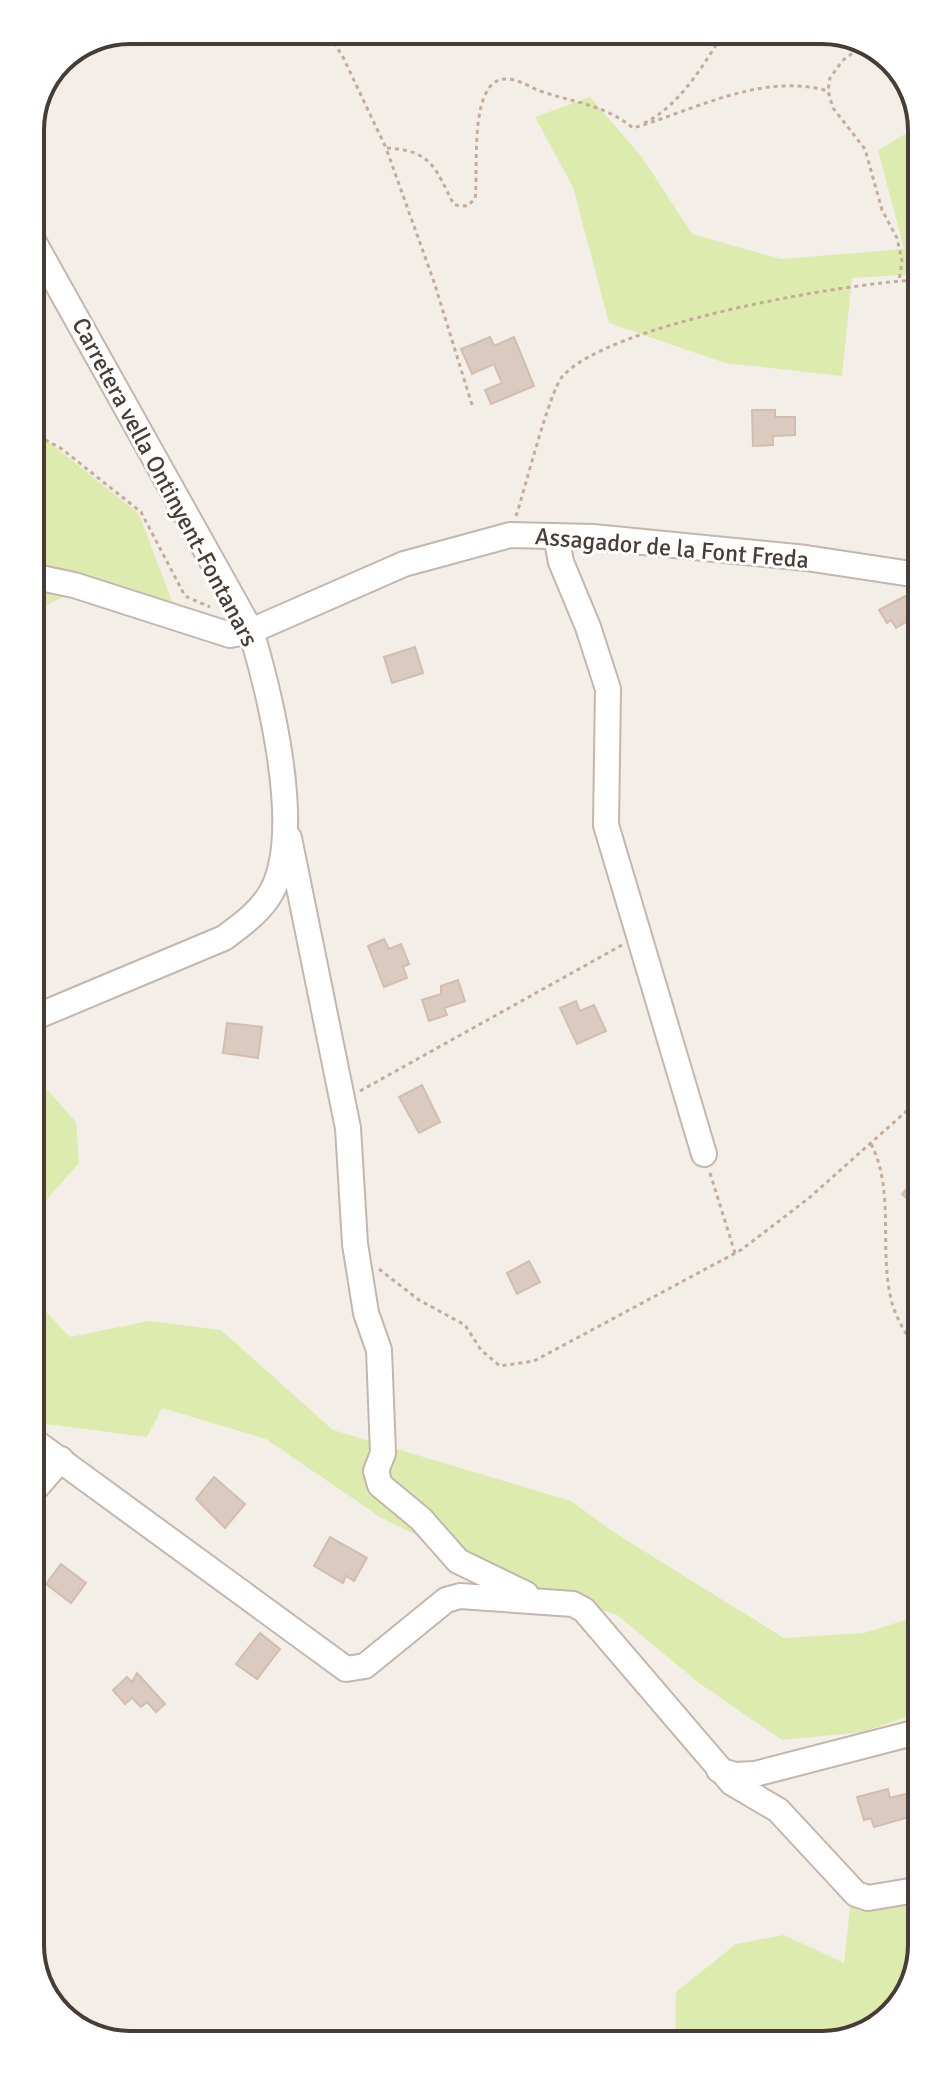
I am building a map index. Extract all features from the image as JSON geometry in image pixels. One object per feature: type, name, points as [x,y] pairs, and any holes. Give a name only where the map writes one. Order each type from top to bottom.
[{"type":"street","name":"Carretera vella Ontinyent-Fontanars","points":[[44,260],[246,623],[265,679],[278,748],[285,824],[279,875],[271,892],[249,920],[224,938],[44,1013]]},
{"type":"street","name":"Assagador de la Font Freda","points":[[246,623],[404,564],[510,535],[556,536],[806,558],[908,573]]},
{"type":"street","points":[[556,536],[561,562],[588,627],[608,689],[606,825],[704,1154]]},
{"type":"street","points":[[44,579],[74,585],[230,635],[246,623]]},
{"type":"street","points":[[285,824],[299,871],[352,1161],[355,1244],[366,1313],[379,1350],[383,1453],[376,1471],[380,1485],[421,1519],[458,1561],[535,1599]]},
{"type":"street","points":[[44,1448],[346,1669],[365,1666],[446,1600],[460,1596],[561,1600],[584,1610],[719,1770],[732,1783],[778,1810],[856,1894],[868,1898],[908,1891]]},
{"type":"street","points":[[44,1479],[61,1459]]},
{"type":"street","points":[[719,1770],[735,1775],[755,1774],[908,1734]]},
{"type":"path","points":[[334,44],[386,148],[434,282],[472,405]]},
{"type":"path","points":[[633,128],[658,116],[666,108],[716,44]]},
{"type":"path","points":[[855,52],[842,61],[830,78],[828,91],[833,108],[865,149],[882,210],[897,238],[902,261],[899,281]]},
{"type":"path","points":[[386,148],[409,149],[438,168],[454,205],[467,206],[475,199],[481,98],[495,81],[523,82],[542,91],[613,111],[633,128]]},
{"type":"path","points":[[633,128],[702,107],[734,92],[808,85],[828,91]]},
{"type":"path","points":[[510,535],[559,380],[576,363],[676,324],[823,289],[908,280]]},
{"type":"path","points":[[44,439],[62,449],[141,512],[185,596],[246,623]]},
{"type":"path","points":[[343,1102],[385,1074],[640,936]]},
{"type":"path","points":[[355,1244],[419,1300],[465,1325],[481,1350],[500,1366],[513,1367],[534,1361],[588,1335],[735,1253],[809,1198],[908,1110]]},
{"type":"path","points":[[871,1144],[877,1157],[883,1199],[890,1298],[908,1336]]},
{"type":"path","points":[[704,1154],[735,1253]]},
{"type":"green space","points":[[590,97],[642,157],[692,234],[781,259],[904,249],[878,150],[908,132],[908,275],[852,278],[842,376],[725,363],[609,323],[573,187],[535,117]]},
{"type":"green space","points":[[44,441],[139,514],[179,620],[115,593],[65,596],[44,607]]},
{"type":"green space","points":[[44,1086],[76,1122],[79,1163],[44,1203]]},
{"type":"green space","points":[[44,1310],[70,1337],[149,1321],[221,1330],[333,1430],[571,1501],[618,1535],[784,1638],[864,1633],[908,1619],[908,1716],[863,1732],[782,1740],[699,1683],[617,1615],[498,1575],[380,1517],[266,1439],[162,1408],[147,1437],[44,1424]]},
{"type":"green space","points":[[851,1898],[908,1900],[908,1945],[903,1972],[883,2006],[860,2022],[822,2031],[675,2031],[676,1992],[736,1944],[784,1935],[844,1963]]},
{"type":"building","points":[[490,337],[494,346],[514,337],[534,386],[491,404],[485,390],[502,383],[494,364],[472,374],[461,349]]},
{"type":"building","points":[[752,410],[775,410],[775,417],[795,417],[795,435],[773,436],[773,445],[753,446]]},
{"type":"building","points":[[905,596],[908,621],[896,628],[891,620],[887,623],[879,610]]},
{"type":"building","points":[[415,647],[423,673],[392,683],[384,657]]},
{"type":"building","points":[[384,939],[389,949],[401,944],[409,964],[403,967],[407,978],[384,987],[368,946]]},
{"type":"building","points":[[458,980],[465,1001],[444,1008],[447,1015],[429,1021],[422,1000],[441,994],[441,986]]},
{"type":"building","points":[[576,1001],[580,1011],[594,1005],[606,1031],[577,1044],[560,1008]]},
{"type":"building","points":[[227,1023],[262,1027],[258,1058],[223,1053]]},
{"type":"building","points":[[422,1085],[440,1122],[419,1133],[399,1097]]},
{"type":"building","points":[[529,1261],[540,1282],[517,1294],[507,1273]]},
{"type":"building","points":[[214,1477],[245,1504],[225,1528],[196,1499]]},
{"type":"building","points":[[330,1537],[367,1558],[354,1581],[346,1576],[343,1583],[314,1566]]},
{"type":"building","points":[[61,1564],[86,1583],[71,1603],[46,1584]]},
{"type":"building","points":[[260,1633],[280,1649],[257,1679],[236,1664]]},
{"type":"building","points":[[137,1673],[165,1704],[156,1712],[147,1702],[141,1707],[132,1698],[125,1704],[113,1690],[127,1677],[132,1682]]},
{"type":"building","points":[[888,1789],[890,1798],[908,1794],[908,1817],[874,1827],[871,1818],[864,1820],[857,1797]]}]
